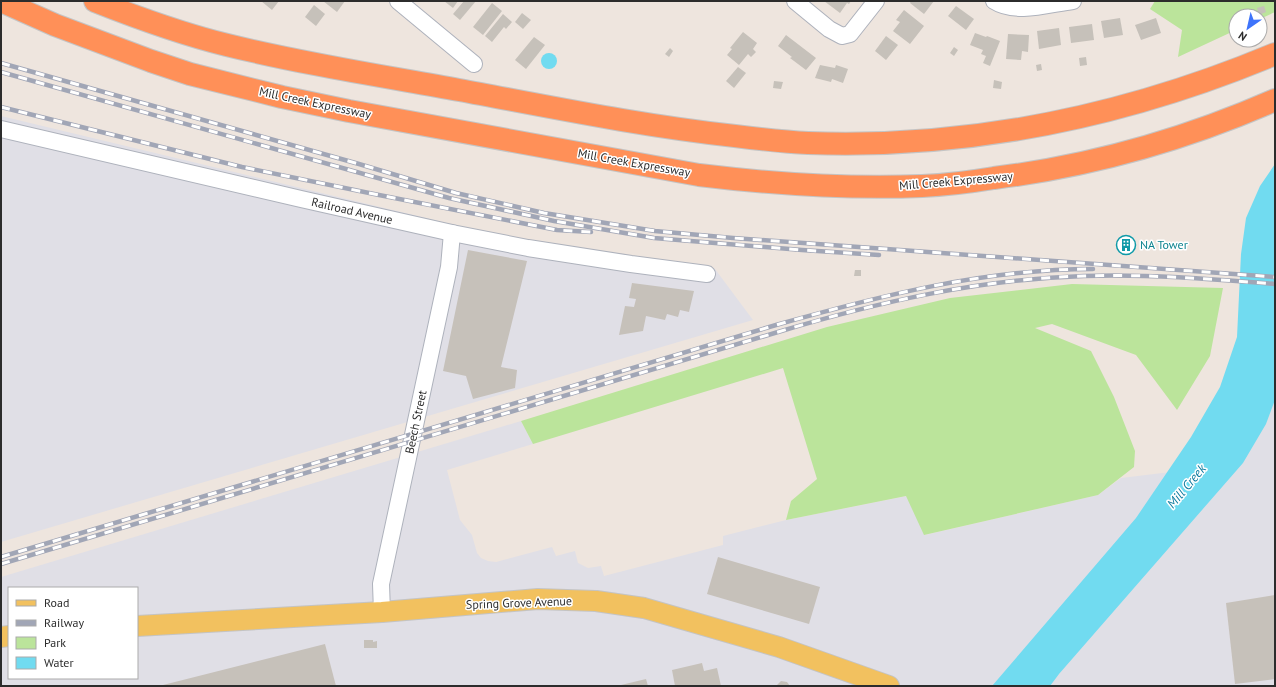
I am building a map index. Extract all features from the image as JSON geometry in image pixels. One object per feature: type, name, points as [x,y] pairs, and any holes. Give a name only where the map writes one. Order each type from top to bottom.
[{"type":"highway","name":"Mill Creek Expressway","points":[[1,1],[55,25],[151,61],[190,74],[282,97],[706,176],[797,185],[846,187],[923,186],[1036,173],[1120,154],[1163,142],[1216,124],[1275,100]]},
{"type":"highway","points":[[94,1],[172,29],[225,45],[290,60],[637,123],[688,131],[804,143],[899,143],[958,138],[1051,124],[1100,113],[1186,89],[1233,72],[1275,54]]},
{"type":"main road","name":"Spring Grove Avenue","points":[[138,626],[382,612],[538,599],[596,601],[644,608],[772,645],[889,686]]},
{"type":"street","points":[[398,1],[474,64]]},
{"type":"street","points":[[794,1],[829,29],[842,36],[850,34],[876,1]]},
{"type":"street","points":[[994,1],[1007,7],[1019,9],[1073,1]]},
{"type":"street","name":"Railroad Avenue","points":[[1,129],[286,196],[452,233],[550,251],[707,274]]},
{"type":"street","name":"Beech Street","points":[[382,612],[381,584],[450,267],[452,233]]},
{"type":"shaded area","points":[[1,116],[501,236],[715,269],[753,320],[1,542]]},
{"type":"shaded area","points":[[1275,400],[1275,686],[1,686],[1,577],[521,421],[533,444],[447,470],[460,520],[472,535],[477,553],[481,558],[496,562],[552,547],[556,556],[575,551],[578,563],[588,568],[601,566],[604,576],[723,545],[723,536],[786,520],[907,496],[925,535],[1098,495],[1121,478],[1204,468],[1266,424]]},
{"type":"green space","points":[[1155,1],[1275,1],[1275,12],[1268,15],[1268,8],[1228,8],[1228,34],[1178,57],[1182,30],[1150,9]]},
{"type":"green space","points":[[1072,284],[1223,288],[1210,356],[1177,410],[1136,355],[1052,324],[1035,328],[1091,351],[1114,397],[1135,451],[1134,467],[1098,495],[924,535],[906,496],[786,520],[791,501],[817,479],[783,368],[533,444],[521,421],[827,327],[950,298]]},
{"type":"water","points":[[546,53],[552,53],[557,58],[555,67],[552,69],[546,69],[541,64],[541,58]]},
{"type":"water","name":"Mill Creek","points":[[1275,164],[1275,400],[1266,424],[1243,463],[1050,686],[992,686],[1136,518],[1191,437],[1220,387],[1237,337],[1241,254],[1246,218],[1260,186]]},
{"type":"building","points":[[261,1],[279,1],[272,10]]},
{"type":"building","points":[[323,1],[345,1],[337,12]]},
{"type":"building","points":[[444,1],[458,1],[453,8]]},
{"type":"building","points":[[464,1],[476,1],[460,20],[453,14]]},
{"type":"building","points":[[824,1],[851,1],[849,4],[847,3],[840,13]]},
{"type":"building","points":[[911,1],[934,1],[924,14],[910,3]]},
{"type":"building","points":[[492,3],[502,11],[483,35],[473,27]]},
{"type":"building","points":[[314,5],[325,14],[316,26],[305,17]]},
{"type":"building","points":[[956,6],[974,19],[966,30],[948,16]]},
{"type":"building","points":[[904,10],[924,26],[910,44],[893,31],[900,22],[896,20]]},
{"type":"building","points":[[522,13],[531,20],[523,29],[515,22]]},
{"type":"building","points":[[503,14],[512,22],[506,29],[504,27],[492,42],[485,36]]},
{"type":"building","points":[[1120,18],[1123,35],[1104,38],[1101,21]]},
{"type":"building","points":[[1156,18],[1161,33],[1141,40],[1135,25]]},
{"type":"building","points":[[1092,24],[1094,40],[1071,43],[1069,27]]},
{"type":"building","points":[[1059,28],[1061,45],[1039,49],[1037,31]]},
{"type":"building","points":[[743,32],[757,43],[753,49],[756,52],[751,57],[748,54],[739,65],[727,55],[732,49],[730,48]]},
{"type":"building","points":[[975,33],[1000,41],[990,66],[983,63],[986,56],[981,54],[983,50],[970,45]]},
{"type":"building","points":[[1008,34],[1029,35],[1028,52],[1022,51],[1021,60],[1006,59]]},
{"type":"building","points":[[786,35],[816,58],[806,70],[790,58],[792,57],[778,46]]},
{"type":"building","points":[[886,36],[898,45],[886,60],[875,51]]},
{"type":"building","points":[[534,37],[545,45],[526,69],[515,60]]},
{"type":"building","points":[[954,47],[958,50],[954,56],[950,53]]},
{"type":"building","points":[[670,48],[673,51],[669,57],[665,54]]},
{"type":"building","points":[[1086,57],[1087,65],[1080,66],[1079,58]]},
{"type":"building","points":[[1041,64],[1042,70],[1037,71],[1036,65]]},
{"type":"building","points":[[820,65],[835,68],[836,65],[848,69],[843,83],[832,79],[831,82],[815,78]]},
{"type":"building","points":[[738,67],[746,73],[734,88],[726,81]]},
{"type":"building","points":[[994,80],[1002,82],[1001,89],[993,88]]},
{"type":"building","points":[[774,81],[783,82],[781,89],[773,88]]},
{"type":"building","name":"NA Tower","points":[[1120,239],[1133,240],[1133,251],[1119,250]]},
{"type":"building","points":[[468,250],[527,261],[501,367],[517,370],[515,388],[473,399],[466,376],[443,371]]},
{"type":"building","points":[[855,270],[861,270],[861,276],[854,276]]},
{"type":"building","points":[[632,283],[694,291],[689,312],[680,310],[678,317],[667,314],[665,320],[646,316],[643,331],[619,335],[625,306],[634,307],[636,299],[629,298]]},
{"type":"building","points":[[718,557],[820,587],[809,624],[707,594]]},
{"type":"building","points":[[1275,595],[1275,679],[1235,684],[1226,603]]},
{"type":"building","points":[[364,640],[373,640],[373,642],[377,641],[377,648],[364,648]]},
{"type":"building","points":[[325,644],[336,686],[163,686],[163,685]]},
{"type":"building","points":[[702,663],[704,671],[717,668],[721,686],[675,686],[672,670]]},
{"type":"building","points":[[646,679],[648,686],[621,686],[621,685]]},
{"type":"building","points":[[781,681],[787,682],[790,686],[776,686]]},
{"type":"railway","points":[[1,63],[359,164],[456,193],[544,213],[655,231],[733,238],[1275,277]]},
{"type":"railway","points":[[1,72],[449,198],[554,221],[654,238],[879,255]]},
{"type":"railway","points":[[1,107],[242,167],[557,230],[591,232]]},
{"type":"railway","points":[[1,557],[815,314],[933,286],[972,279],[1053,270],[1093,269]]},
{"type":"railway","points":[[1,564],[778,332],[891,302],[968,287],[1045,278],[1084,276],[1156,276],[1275,284]]},
{"type":"place","name":"NA Tower","points":[[1126,245]]}]
